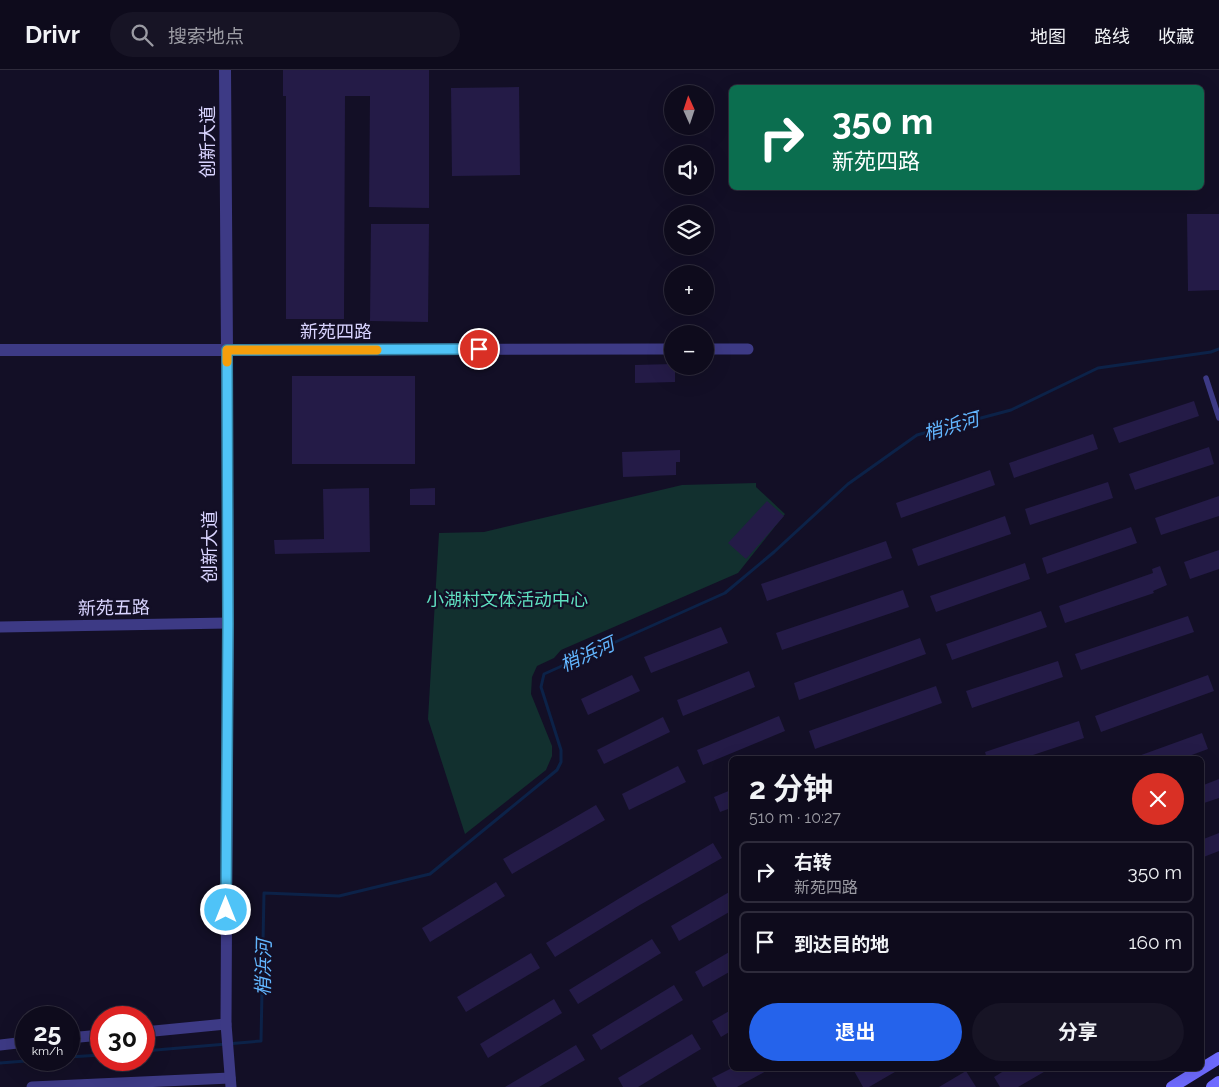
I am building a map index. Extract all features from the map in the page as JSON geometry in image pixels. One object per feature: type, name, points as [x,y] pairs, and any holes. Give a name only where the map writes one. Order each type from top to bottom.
[{"type":"main road","points":[[1204,1067],[1219,1058]]},
{"type":"main road","points":[[1172,1087],[1198,1071]]},
{"type":"main road","points":[[1212,1087],[1219,1082]]},
{"type":"street","name":"创新大道","points":[[226,70],[228,623],[226,1024],[230,1083]]},
{"type":"street","name":"新苑四路","points":[[0,350],[664,349]]},
{"type":"street","points":[[714,349],[748,349]]},
{"type":"street","name":"新苑五路","points":[[0,627],[228,623]]},
{"type":"street","points":[[155,1031],[226,1024]]},
{"type":"street","points":[[0,1045],[15,1043]]},
{"type":"street","points":[[32,1087],[230,1083]]},
{"type":"lane","points":[[1206,378],[1219,418]]},
{"type":"green space","name":"小湖村文体活动中心","points":[[756,483],[756,487],[785,514],[738,573],[561,650],[554,658],[537,666],[532,677],[531,694],[552,746],[552,756],[546,770],[465,834],[428,719],[439,533],[484,532],[682,485]]},
{"type":"building","points":[[283,70],[429,70],[429,208],[369,207],[370,96],[345,96],[344,319],[286,319],[286,96],[283,96]]},
{"type":"building","points":[[519,87],[520,175],[452,176],[451,88]]},
{"type":"building","points":[[1187,214],[1219,214],[1219,290],[1188,291]]},
{"type":"building","points":[[371,224],[429,224],[428,322],[370,321]]},
{"type":"building","points":[[664,364],[664,375],[675,375],[675,382],[635,383],[635,365]]},
{"type":"building","points":[[292,376],[415,376],[415,464],[292,464]]},
{"type":"building","points":[[1194,401],[1199,416],[1119,443],[1113,428]]},
{"type":"building","points":[[1093,434],[1098,449],[1014,478],[1009,463]]},
{"type":"building","points":[[1209,447],[1214,464],[1135,490],[1129,474]]},
{"type":"building","points":[[680,450],[680,462],[676,462],[676,475],[623,477],[622,452]]},
{"type":"building","points":[[990,470],[995,485],[901,518],[896,503]]},
{"type":"building","points":[[1108,482],[1113,498],[1030,525],[1025,509]]},
{"type":"building","points":[[369,488],[370,552],[275,554],[274,540],[324,539],[323,489]]},
{"type":"building","points":[[435,488],[435,505],[410,505],[410,489]]},
{"type":"building","points":[[1219,496],[1219,516],[1161,535],[1155,518]]},
{"type":"building","points":[[767,501],[784,516],[746,559],[728,543]]},
{"type":"building","points":[[1005,516],[1011,534],[918,566],[912,549]]},
{"type":"building","points":[[1131,527],[1137,543],[1047,574],[1042,558]]},
{"type":"building","points":[[886,541],[892,558],[767,601],[761,584]]},
{"type":"building","points":[[1219,550],[1219,569],[1190,579],[1184,562]]},
{"type":"building","points":[[1025,563],[1030,579],[936,612],[930,596]]},
{"type":"building","points":[[1160,566],[1167,585],[1153,591],[1154,593],[1065,623],[1059,606],[1153,573],[1152,569]]},
{"type":"building","points":[[903,590],[909,607],[782,650],[776,633]]},
{"type":"building","points":[[1041,611],[1047,627],[952,660],[946,644]]},
{"type":"building","points":[[1188,616],[1194,632],[1081,670],[1075,654]]},
{"type":"building","points":[[721,627],[728,643],[651,673],[644,657]]},
{"type":"building","points":[[920,638],[926,654],[799,700],[794,683]]},
{"type":"building","points":[[1058,661],[1063,677],[972,708],[966,691]]},
{"type":"building","points":[[749,671],[755,687],[683,716],[677,700]]},
{"type":"building","points":[[632,675],[640,691],[588,715],[581,699]]},
{"type":"building","points":[[1208,675],[1214,691],[1101,732],[1095,716]]},
{"type":"building","points":[[936,686],[942,703],[815,749],[809,731]]},
{"type":"building","points":[[779,716],[785,731],[703,765],[697,750]]},
{"type":"building","points":[[663,717],[670,732],[604,764],[597,750]]},
{"type":"building","points":[[1079,721],[1084,738],[1030,756],[986,756],[985,752]]},
{"type":"building","points":[[1202,733],[1208,749],[1189,756],[1139,756]]},
{"type":"building","points":[[678,766],[686,782],[629,810],[622,794]]},
{"type":"building","points":[[1219,779],[1219,798],[1204,803],[1204,785]]},
{"type":"building","points":[[729,791],[729,809],[720,812],[714,797]]},
{"type":"building","points":[[596,805],[605,820],[512,874],[503,859]]},
{"type":"building","points":[[1219,833],[1219,851],[1204,857],[1204,839]]},
{"type":"building","points":[[713,843],[722,858],[638,906],[555,957],[546,943]]},
{"type":"building","points":[[496,882],[505,896],[430,942],[422,928]]},
{"type":"building","points":[[729,892],[729,912],[679,941],[671,926]]},
{"type":"building","points":[[652,939],[661,953],[578,1004],[569,990]]},
{"type":"building","points":[[729,952],[729,972],[703,987],[695,972]]},
{"type":"building","points":[[531,953],[540,968],[466,1012],[457,997]]},
{"type":"building","points":[[674,985],[683,1000],[601,1050],[592,1035]]},
{"type":"building","points":[[554,999],[562,1013],[488,1058],[480,1044]]},
{"type":"building","points":[[729,1011],[729,1032],[721,1037],[712,1021]]},
{"type":"building","points":[[692,1034],[701,1049],[638,1087],[623,1087],[618,1078]]},
{"type":"building","points":[[576,1045],[585,1060],[539,1087],[505,1087]]},
{"type":"building","points":[[729,1070],[766,1071],[737,1087],[717,1087],[712,1078]]},
{"type":"building","points":[[854,1071],[897,1071],[869,1087],[863,1087]]},
{"type":"building","points":[[966,1071],[976,1087],[939,1087]]},
{"type":"building","points":[[1004,1071],[1046,1071],[1018,1087],[1000,1087],[994,1077]]},
{"type":"waterway","name":"梢浜河","points":[[155,1050],[261,1041],[264,893],[339,896],[430,874],[557,770],[561,762],[561,750],[541,687],[544,674],[725,593],[774,552],[848,484],[917,435],[1011,410],[1098,368],[1211,352],[1219,349]]},
{"type":"waterway","name":"梢浜河","points":[[80,1056],[90,1056]]},
{"type":"waterway","name":"梢浜河","points":[[0,1063],[15,1062]]},
{"type":"slow traffic","points":[[227,362],[227,350],[377,350]]},
{"type":"route","points":[[226,910],[227,350],[479,349]]}]
